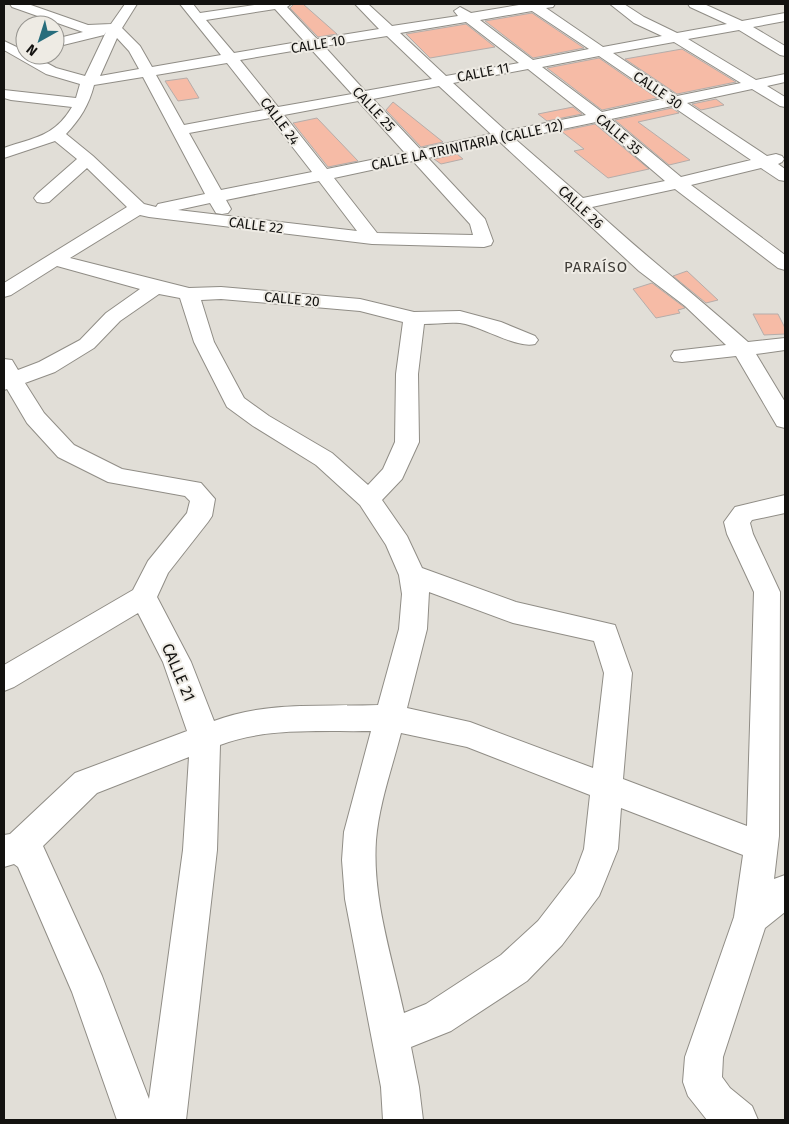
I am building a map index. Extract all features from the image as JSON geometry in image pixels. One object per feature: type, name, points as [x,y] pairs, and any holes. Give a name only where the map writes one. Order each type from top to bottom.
[{"type":"street","points":[[4,13],[20,6],[40,4]]},
{"type":"street","points":[[4,154],[57,135],[73,118],[82,103],[88,82],[95,72],[115,28],[131,4]]},
{"type":"street","name":"CALLE 24","points":[[186,4],[274,112],[372,238]]},
{"type":"street","points":[[197,18],[280,4]]},
{"type":"street","name":"CALLE 25","points":[[280,4],[479,223],[484,241]]},
{"type":"street","name":"CALLE 26","points":[[361,4],[472,110],[506,138],[646,267],[692,302],[743,349],[785,421]]},
{"type":"street","name":"CALLE 35","points":[[452,4],[599,117],[678,184],[783,260]]},
{"type":"street","points":[[616,4],[639,20],[677,38],[785,102]]},
{"type":"street","points":[[694,4],[742,26],[785,52]]},
{"type":"street","name":"CALLE 10","points":[[88,82],[390,32],[539,5]]},
{"type":"street","name":"CALLE 30","points":[[539,5],[601,51],[785,176]]},
{"type":"street","points":[[20,6],[87,29],[115,28],[135,49],[181,130],[213,196],[230,222]]},
{"type":"street","name":"CALLE 11","points":[[181,130],[785,17]]},
{"type":"street","points":[[65,40],[115,28]]},
{"type":"street","points":[[42,65],[51,71],[88,82]]},
{"type":"street","name":"CALLE LA TRINITARIA (CALLE 12)","points":[[143,210],[322,176],[416,154],[506,138],[785,78]]},
{"type":"street","points":[[4,94],[16,97],[82,103]]},
{"type":"street","points":[[4,290],[143,210],[87,159],[57,135]]},
{"type":"street","points":[[579,204],[678,184],[785,157]]},
{"type":"street","points":[[43,198],[87,159]]},
{"type":"street","name":"CALLE 22","points":[[143,210],[372,238],[484,241]]},
{"type":"street","name":"CALLE 20","points":[[55,260],[155,287],[189,294],[221,294],[360,305],[414,318],[460,317],[494,326],[528,340]]},
{"type":"street","points":[[4,679],[143,597],[157,568],[199,516],[203,499],[192,489],[117,476],[66,451],[35,418],[6,376],[47,367],[87,344],[113,317],[155,287]]},
{"type":"street","points":[[189,294],[204,342],[235,402],[261,421],[324,459],[369,499],[398,543],[412,574],[416,594],[413,629],[362,822],[358,846],[362,899],[400,1087],[403,1120]]},
{"type":"street","points":[[369,499],[393,473],[407,442],[407,374],[414,318]]},
{"type":"street","points":[[682,356],[785,344]]},
{"type":"street","points":[[738,1120],[716,1102],[702,1082],[704,1057],[751,917],[762,847],[767,592],[740,534],[737,522],[744,513],[785,504]]},
{"type":"street","points":[[390,1037],[438,1018],[514,968],[550,933],[587,884],[601,848],[618,673],[605,633],[513,612],[412,574]]},
{"type":"street","name":"CALLE 21","points":[[143,597],[178,662],[205,738],[200,850],[166,1120]]},
{"type":"street","points":[[136,1120],[89,989],[30,856],[12,849],[86,783],[235,726],[259,721],[389,718],[470,735],[762,847]]},
{"type":"street","points":[[751,917],[785,891]]},
{"type":"building","points":[[294,4],[303,4],[337,34],[318,37],[290,8]]},
{"type":"building","points":[[532,13],[584,48],[533,58],[485,21]]},
{"type":"building","points":[[466,24],[495,47],[430,58],[406,34]]},
{"type":"building","points":[[682,49],[736,82],[677,94],[625,59]]},
{"type":"building","points":[[599,58],[657,98],[602,110],[547,68]]},
{"type":"building","points":[[187,78],[199,98],[178,101],[165,81]]},
{"type":"building","points":[[716,99],[724,105],[701,110],[692,104]]},
{"type":"building","points":[[393,102],[443,142],[421,147],[386,110]]},
{"type":"building","points":[[573,107],[582,114],[547,121],[538,114]]},
{"type":"building","points":[[672,108],[679,113],[638,122],[690,160],[669,165],[615,120]]},
{"type":"building","points":[[317,118],[358,161],[328,167],[293,123]]},
{"type":"building","points":[[595,124],[649,169],[608,178],[574,151],[584,149],[561,131]]},
{"type":"building","points":[[457,154],[463,159],[441,164],[434,159]]},
{"type":"building","points":[[687,271],[718,300],[706,303],[673,276]]},
{"type":"building","points":[[652,283],[685,308],[678,310],[680,313],[656,318],[633,289]]},
{"type":"building","points":[[753,314],[778,314],[785,328],[785,334],[764,335]]},
{"type":"district","name":"PARAÍSO","points":[[596,267]]}]
